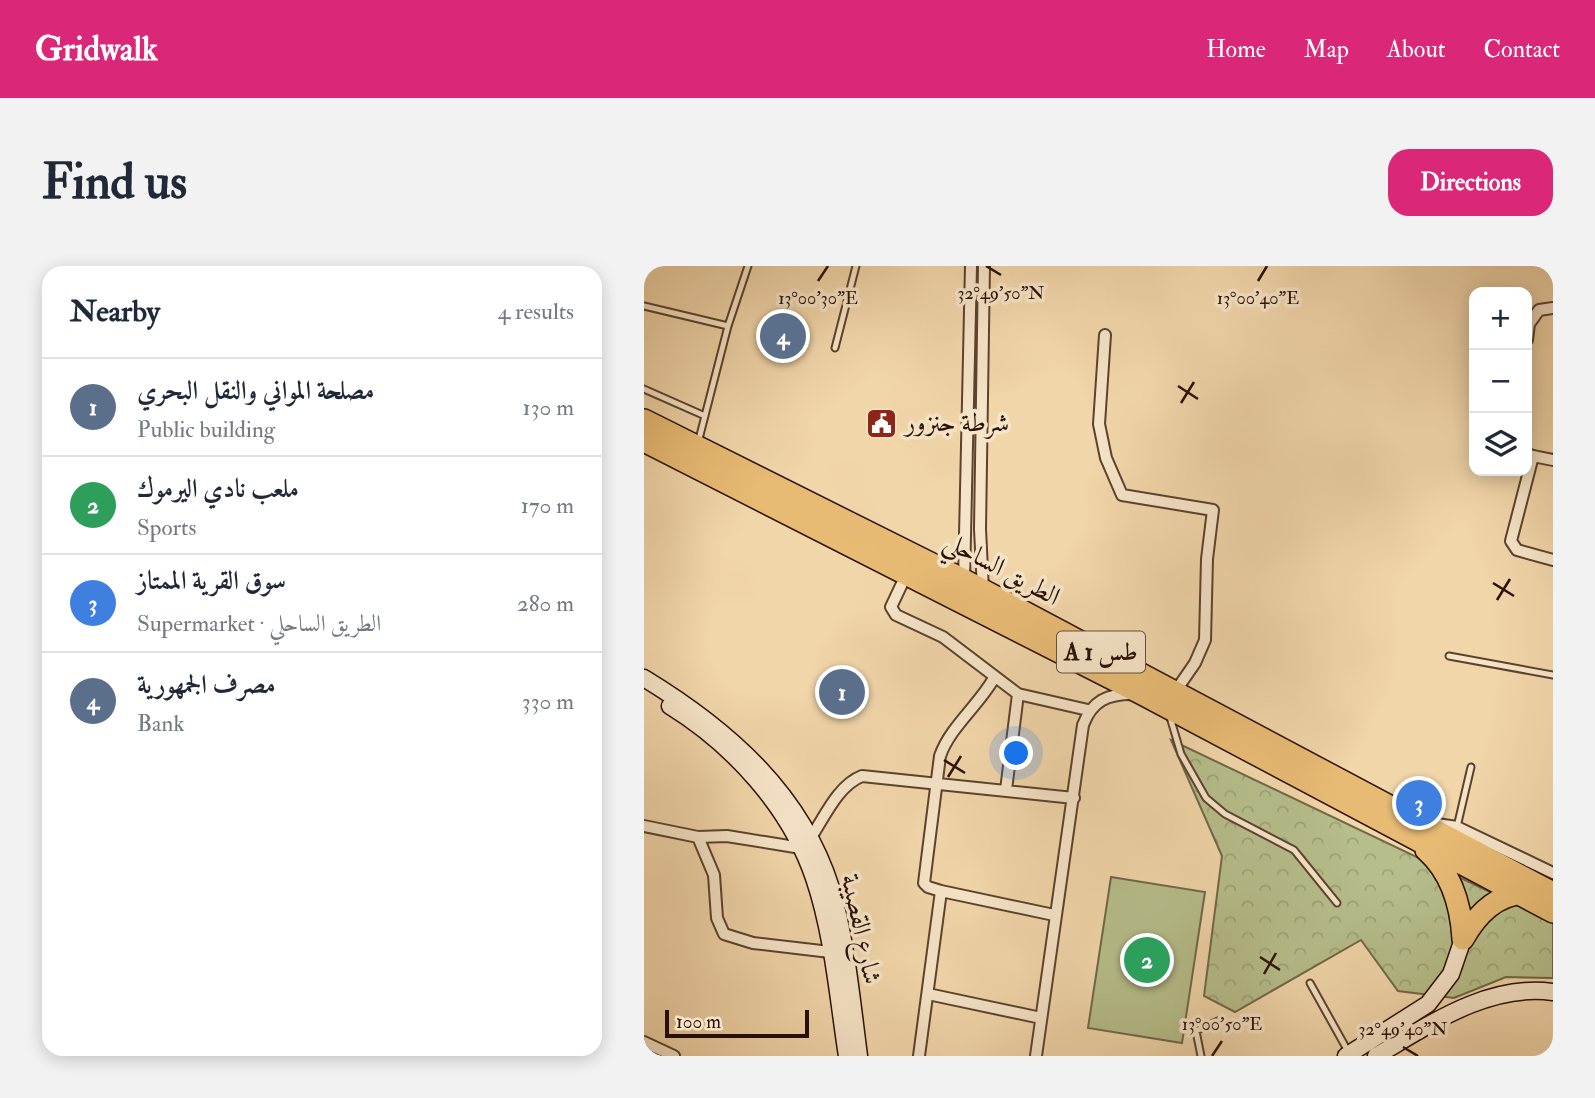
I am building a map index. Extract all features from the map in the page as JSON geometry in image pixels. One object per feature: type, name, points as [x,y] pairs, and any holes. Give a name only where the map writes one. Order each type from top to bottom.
[{"type":"highway","name":"الطريق الساحلي","points":[[644,420],[983,590],[1171,700],[1420,833],[1553,912]]},
{"type":"highway","name":"الطريق الساحلي","points":[[644,441],[1142,694],[1171,700]]},
{"type":"highway","name":"الطريق الساحلي","points":[[1420,833],[1553,894]]},
{"type":"highway","points":[[1420,833],[1452,884],[1458,902],[1463,939]]},
{"type":"highway","points":[[1463,939],[1485,909],[1518,893],[1553,894]]},
{"type":"street","points":[[964,580],[971,266]]},
{"type":"street","points":[[983,590],[980,529],[984,266]]},
{"type":"street","points":[[1532,318],[1539,310],[1553,308]]},
{"type":"street","points":[[1105,335],[1099,424],[1106,458],[1122,495],[1213,510],[1205,640],[1171,700]]},
{"type":"street","points":[[1532,455],[1553,460]]},
{"type":"street","points":[[1525,476],[1511,541],[1517,550],[1553,560]]},
{"type":"street","points":[[907,573],[893,599],[892,612],[943,637],[1018,694],[1088,710]]},
{"type":"street","name":"شارع القصيبة","points":[[644,678],[694,709],[739,746],[780,790],[805,844],[832,891],[859,1056]]},
{"type":"street","points":[[994,678],[943,747],[924,880],[928,887],[941,891],[1054,915]]},
{"type":"street","points":[[644,690],[696,723],[744,766],[805,844],[830,952],[847,1056]]},
{"type":"street","points":[[1006,790],[1018,694]]},
{"type":"street","points":[[1036,1056],[1083,725],[1088,710],[1112,694],[1142,694]]},
{"type":"street","points":[[805,844],[851,780],[870,776],[1074,798]]},
{"type":"street","points":[[644,826],[698,836],[727,836],[805,844]]},
{"type":"street","points":[[1420,833],[1457,827],[1553,873]]},
{"type":"street","points":[[698,836],[714,875],[717,918],[724,934],[753,943],[830,952]]},
{"type":"street","points":[[919,1056],[941,891]]},
{"type":"street","points":[[1348,1055],[1428,1004],[1451,974],[1463,939]]},
{"type":"street","points":[[1376,1056],[1473,1003],[1503,993],[1553,992]]},
{"type":"street","points":[[928,994],[1041,1017]]},
{"type":"street","points":[[644,1042],[674,1056]]},
{"type":"lane","points":[[697,446],[728,326],[748,266]]},
{"type":"lane","points":[[835,348],[856,266]]},
{"type":"lane","points":[[644,306],[728,326]]},
{"type":"lane","points":[[644,389],[705,416]]},
{"type":"lane","points":[[1449,656],[1553,676]]},
{"type":"lane","points":[[1171,700],[1181,754],[1206,798],[1225,814],[1294,849],[1337,903]]},
{"type":"lane","points":[[1457,827],[1471,767]]},
{"type":"lane","points":[[1310,982],[1348,1055]]},
{"type":"lane","points":[[1201,1056],[1196,1031],[1220,1020]]},
{"type":"green space","points":[[1171,740],[1553,922],[1553,978],[1506,977],[1454,998],[1398,991],[1361,940],[1235,1012],[1204,996],[1222,856]]},
{"type":"green space","points":[[1111,877],[1205,892],[1182,1043],[1088,1028]]},
{"type":"place","name":"مصرف الجمهورية","points":[[783,336]]},
{"type":"place","name":"شرطة جنزور","points":[[882,423]]},
{"type":"place","name":"مصلحة المواني والنقل البحري","points":[[842,692]]},
{"type":"place","name":"سوق القرية الممتاز","points":[[1419,803]]},
{"type":"place","name":"ملعب نادي اليرموك","points":[[1147,960]]}]
